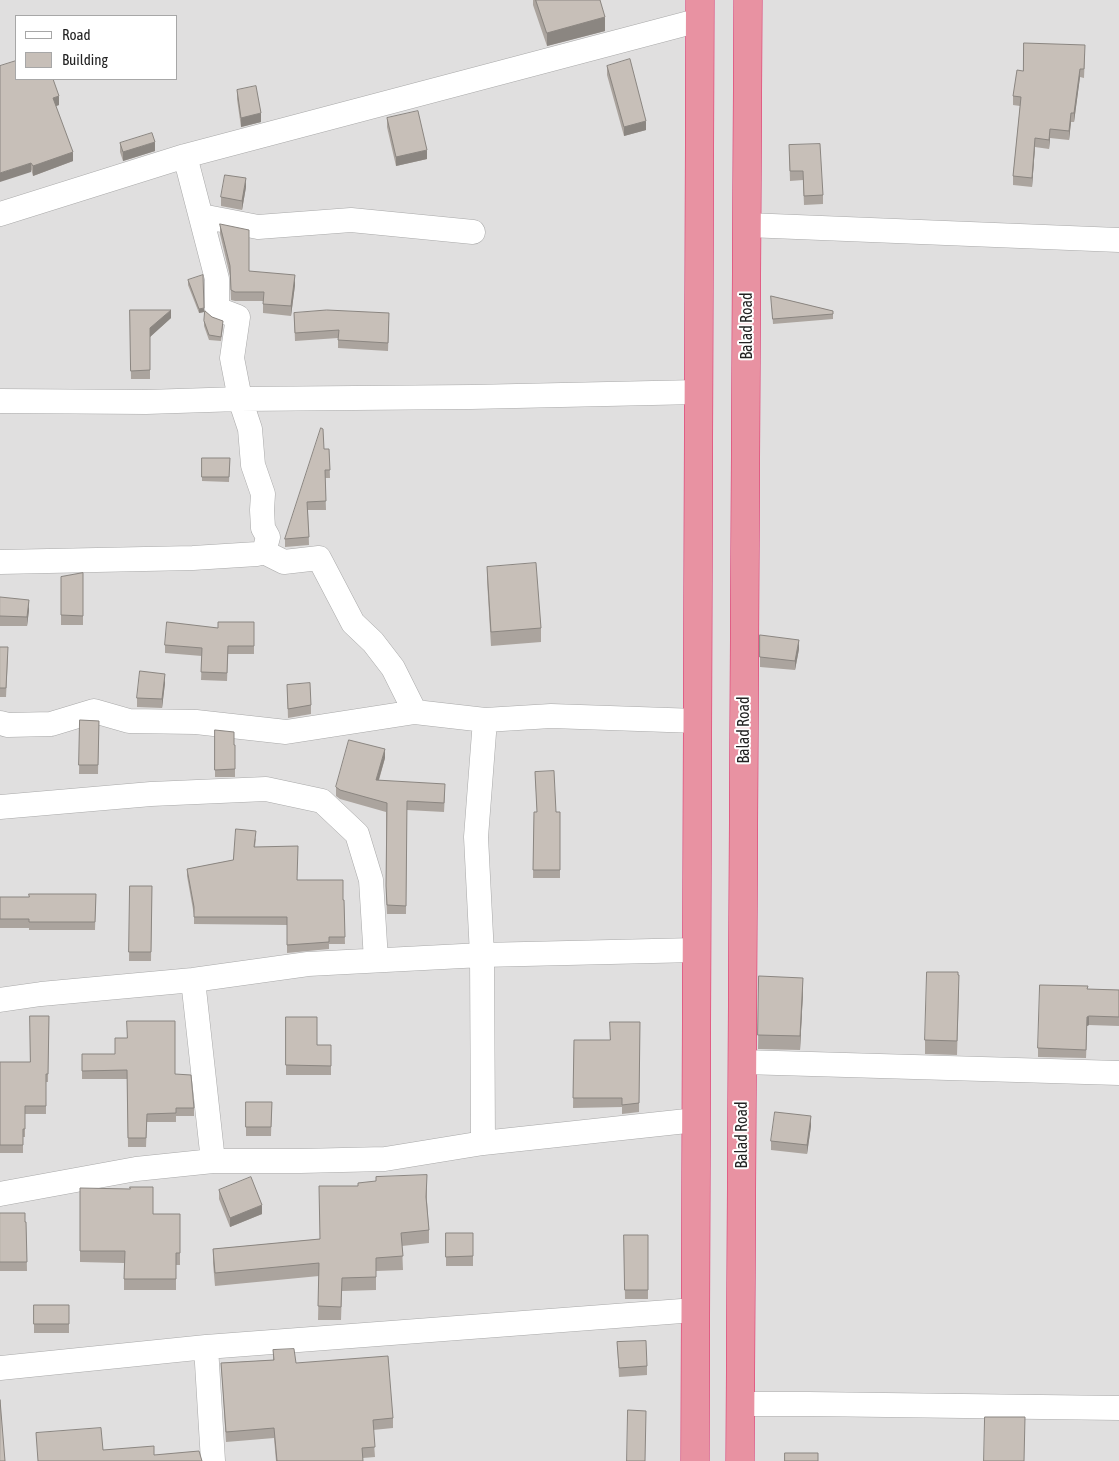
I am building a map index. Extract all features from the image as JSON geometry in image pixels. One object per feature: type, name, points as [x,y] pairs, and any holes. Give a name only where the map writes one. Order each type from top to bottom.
[{"type":"highway","name":"Balad Road","points":[[740,1461],[748,0]]},
{"type":"highway","points":[[695,1461],[700,10]]},
{"type":"street","points":[[0,214],[185,156],[700,10]]},
{"type":"street","points":[[185,156],[217,279],[217,309],[238,317],[232,358],[240,399],[250,429],[253,465],[263,494],[263,528],[268,537],[264,552]]},
{"type":"street","points":[[202,216],[258,227],[351,220],[473,232]]},
{"type":"street","points":[[747,225],[1119,240]]},
{"type":"street","points":[[0,401],[146,402],[698,392]]},
{"type":"street","points":[[0,562],[193,558],[264,552],[284,562],[319,558],[353,623],[372,642],[393,668],[415,712]]},
{"type":"street","points":[[0,723],[8,725],[51,724],[94,711],[129,720],[196,722],[286,732],[415,712],[485,720],[551,716],[697,721]]},
{"type":"street","points":[[483,1143],[482,955],[476,837],[485,720]]},
{"type":"street","points":[[0,807],[151,794],[266,789],[322,801],[357,834],[371,880],[376,960]]},
{"type":"street","points":[[0,1000],[41,994],[193,980],[308,964],[482,955],[696,950]]},
{"type":"street","points":[[193,980],[213,1161]]},
{"type":"street","points":[[743,1062],[1119,1073]]},
{"type":"street","points":[[0,1194],[136,1169],[213,1161],[385,1159],[483,1143],[696,1120]]},
{"type":"street","points":[[0,1368],[206,1347],[695,1310]]},
{"type":"street","points":[[206,1347],[213,1461]]},
{"type":"street","points":[[741,1404],[1119,1408]]},
{"type":"shaded area","points":[[0,0],[1119,0],[1119,1461],[0,1461]]},
{"type":"building","points":[[536,0],[600,0],[605,17],[547,33]]},
{"type":"building","points":[[1024,43],[1085,45],[1084,69],[1080,69],[1074,113],[1071,113],[1069,131],[1050,129],[1049,140],[1035,138],[1032,178],[1013,176],[1021,97],[1013,96],[1017,70],[1023,71]]},
{"type":"building","points":[[630,59],[646,121],[624,127],[607,66]]},
{"type":"building","points":[[15,61],[15,80],[53,80],[59,96],[53,98],[73,152],[33,166],[31,163],[0,173],[0,66]]},
{"type":"building","points":[[256,86],[261,113],[241,118],[237,90]]},
{"type":"building","points":[[418,111],[427,150],[396,157],[387,118]]},
{"type":"building","points":[[152,133],[155,142],[123,152],[120,143]]},
{"type":"building","points":[[820,144],[823,195],[804,196],[803,171],[790,171],[789,145]]},
{"type":"building","points":[[225,175],[246,178],[242,201],[221,197]]},
{"type":"building","points":[[220,224],[249,230],[249,271],[295,275],[291,306],[263,304],[264,292],[235,292],[231,290],[230,266]]},
{"type":"building","points":[[203,275],[204,308],[199,309],[188,280]]},
{"type":"building","points":[[771,296],[833,311],[833,314],[773,319]]},
{"type":"building","points":[[130,310],[171,310],[150,328],[150,370],[131,371]]},
{"type":"building","points":[[327,310],[389,313],[388,343],[338,340],[339,330],[295,333],[294,313]]},
{"type":"building","points":[[205,311],[212,317],[223,321],[221,337],[209,335],[204,321]]},
{"type":"building","points":[[321,428],[323,429],[324,449],[329,449],[330,470],[325,470],[326,501],[307,502],[309,537],[285,539]]},
{"type":"building","points":[[202,458],[230,458],[229,477],[202,477]]},
{"type":"building","points":[[536,563],[541,628],[491,632],[487,567]]},
{"type":"building","points":[[83,573],[83,616],[61,615],[61,577]]},
{"type":"building","points":[[0,597],[29,600],[27,617],[0,616]]},
{"type":"building","points":[[167,622],[218,628],[218,622],[254,622],[254,646],[228,646],[227,673],[201,672],[202,648],[165,645]]},
{"type":"building","points":[[760,635],[799,640],[795,661],[760,657]]},
{"type":"building","points":[[0,647],[8,647],[6,688],[0,688]]},
{"type":"building","points":[[140,671],[165,674],[162,699],[137,698]]},
{"type":"building","points":[[310,683],[311,705],[288,709],[287,685]]},
{"type":"building","points":[[80,720],[99,721],[98,765],[79,765]]},
{"type":"building","points":[[215,730],[234,732],[235,769],[215,770]]},
{"type":"building","points":[[349,740],[385,749],[376,780],[445,784],[444,803],[407,801],[406,906],[387,905],[387,803],[340,790],[336,787]]},
{"type":"building","points":[[554,771],[556,812],[560,812],[560,870],[533,870],[534,812],[537,812],[535,772]]},
{"type":"building","points":[[236,829],[256,831],[254,847],[298,846],[297,880],[343,880],[345,937],[329,937],[329,942],[287,945],[287,917],[194,917],[187,869],[233,860]]},
{"type":"building","points":[[130,886],[152,886],[151,952],[129,952]]},
{"type":"building","points":[[29,894],[96,894],[95,922],[29,922],[29,919],[0,919],[0,897],[29,897]]},
{"type":"building","points":[[927,972],[958,972],[957,1041],[925,1040]]},
{"type":"building","points":[[759,976],[803,978],[800,1036],[758,1035]]},
{"type":"building","points":[[1040,985],[1088,986],[1087,989],[1119,990],[1119,1017],[1087,1017],[1086,1050],[1038,1048]]},
{"type":"building","points":[[30,1016],[49,1016],[46,1106],[25,1106],[23,1145],[0,1145],[0,1062],[30,1062]]},
{"type":"building","points":[[286,1017],[317,1017],[317,1045],[331,1045],[331,1066],[286,1065]]},
{"type":"building","points":[[127,1021],[175,1021],[175,1074],[191,1075],[194,1108],[176,1108],[176,1113],[147,1114],[146,1138],[128,1138],[127,1070],[82,1071],[82,1054],[115,1054],[115,1038],[127,1038]]},
{"type":"building","points":[[610,1022],[640,1022],[639,1103],[622,1105],[622,1098],[573,1098],[574,1040],[610,1040]]},
{"type":"building","points":[[246,1102],[272,1102],[271,1127],[246,1127]]},
{"type":"building","points":[[775,1112],[811,1116],[807,1145],[771,1141]]},
{"type":"building","points":[[427,1175],[426,1197],[429,1230],[401,1233],[403,1256],[376,1258],[376,1277],[342,1278],[341,1307],[318,1306],[319,1263],[215,1273],[213,1249],[320,1239],[319,1186],[358,1186],[358,1183],[376,1181],[376,1177]]},
{"type":"building","points":[[251,1177],[262,1205],[230,1218],[219,1190]]},
{"type":"building","points":[[130,1187],[153,1187],[153,1214],[180,1214],[180,1253],[176,1253],[176,1279],[124,1279],[125,1251],[80,1251],[80,1188],[130,1189]]},
{"type":"building","points":[[0,1213],[25,1213],[27,1262],[0,1262]]},
{"type":"building","points":[[446,1233],[473,1233],[473,1256],[446,1257]]},
{"type":"building","points":[[624,1235],[648,1235],[648,1290],[625,1290]]},
{"type":"building","points":[[34,1305],[69,1305],[69,1324],[34,1324]]},
{"type":"building","points":[[646,1341],[647,1366],[619,1368],[617,1342]]},
{"type":"building","points":[[294,1349],[296,1363],[388,1356],[393,1418],[373,1420],[375,1447],[362,1448],[363,1461],[277,1461],[274,1428],[226,1432],[221,1363],[274,1360],[273,1350]]},
{"type":"building","points":[[0,1400],[5,1461],[0,1461]]},
{"type":"building","points":[[628,1410],[646,1411],[645,1461],[627,1461]]},
{"type":"building","points":[[985,1417],[1025,1417],[1024,1461],[984,1461]]},
{"type":"building","points":[[101,1428],[103,1450],[154,1446],[154,1455],[199,1451],[202,1461],[38,1461],[36,1433]]},
{"type":"building","points":[[785,1453],[818,1453],[818,1461],[785,1461]]}]
